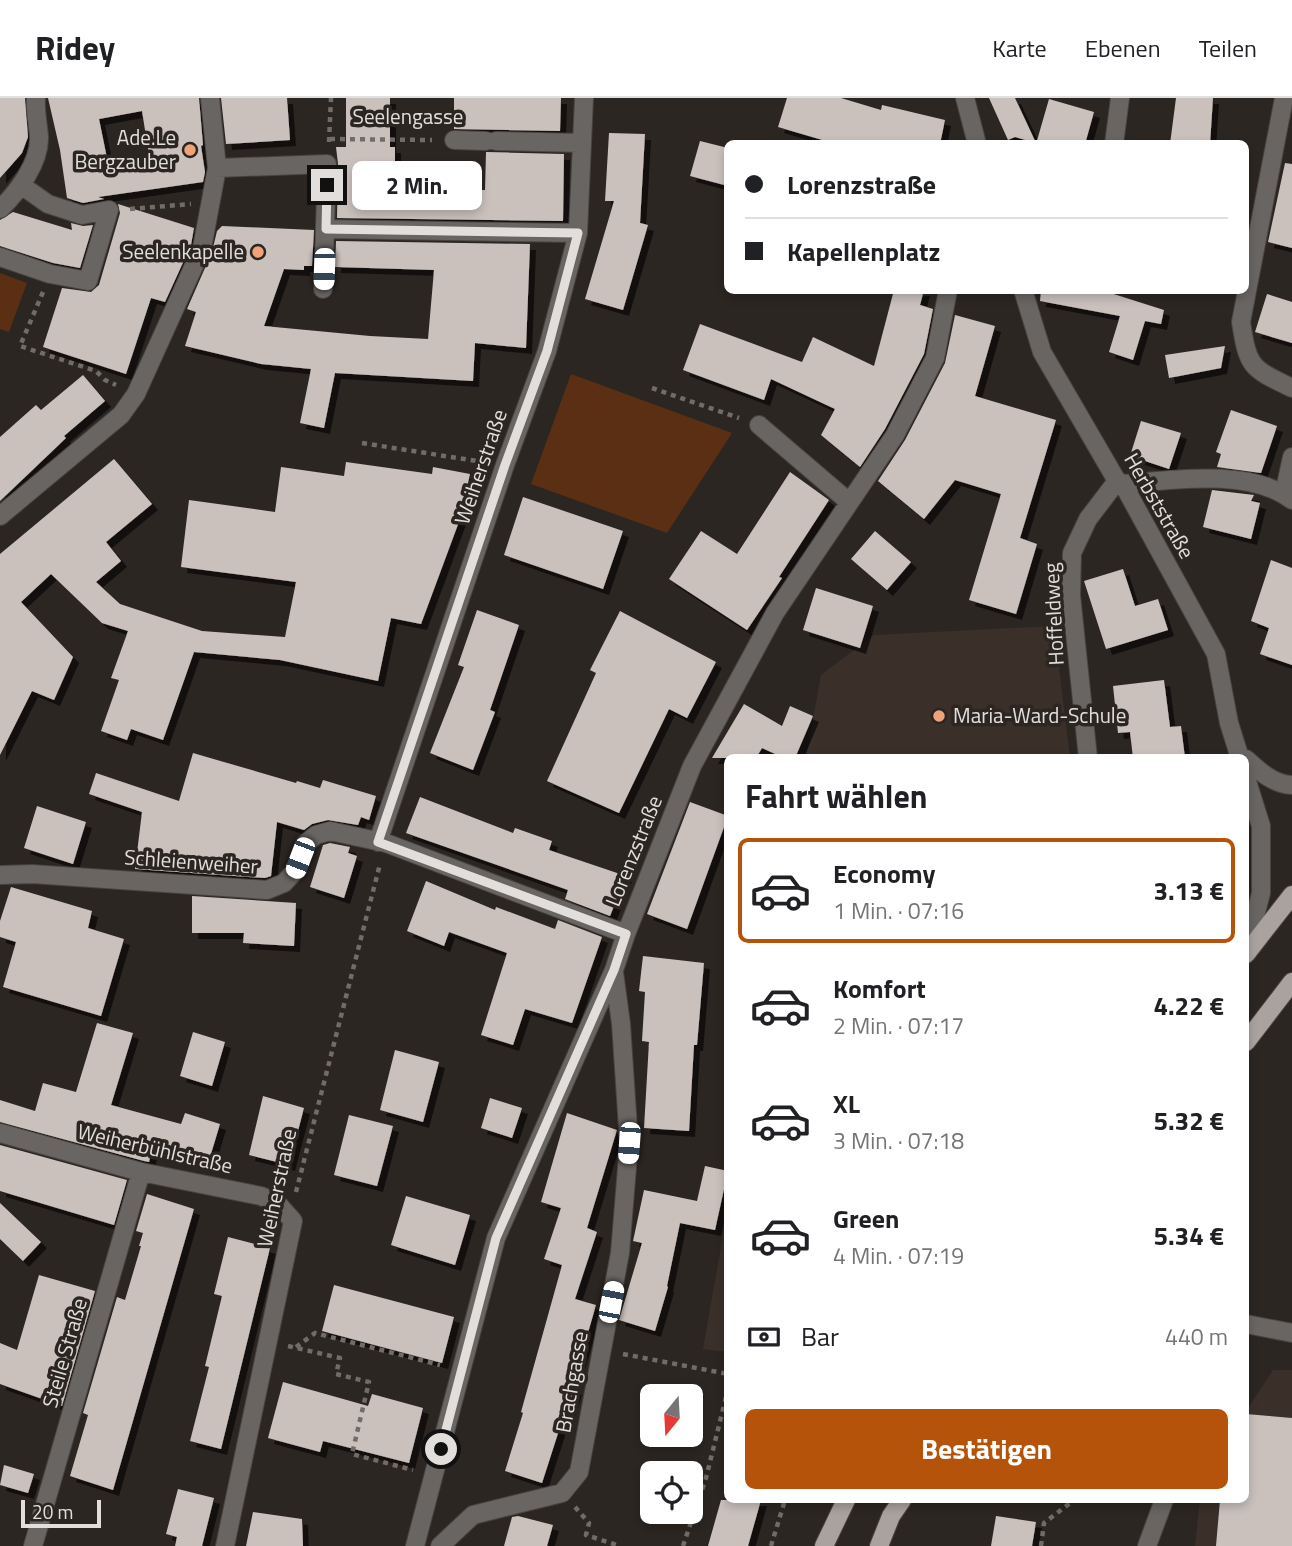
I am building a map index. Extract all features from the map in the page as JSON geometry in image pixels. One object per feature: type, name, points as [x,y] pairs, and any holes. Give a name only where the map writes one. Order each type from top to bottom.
[{"type":"main road","points":[[1249,948],[1292,895]]},
{"type":"main road","points":[[1249,1038],[1292,982]]},
{"type":"main road","points":[[824,1546],[845,1503]]},
{"type":"main road","points":[[879,1546],[891,1516],[900,1503]]},
{"type":"street","points":[[0,209],[21,185],[31,168],[39,139],[34,112],[36,98]]},
{"type":"street","points":[[0,516],[121,415],[135,394],[202,248],[213,202],[217,168],[210,98]]},
{"type":"street","name":"Weiherstraße","points":[[382,842],[505,465],[547,351],[578,233],[584,98]]},
{"type":"street","points":[[965,98],[976,140]]},
{"type":"street","points":[[1115,140],[1120,98]]},
{"type":"street","points":[[1249,280],[1284,98]]},
{"type":"street","name":"Seelengasse","points":[[454,140],[581,143]]},
{"type":"street","points":[[217,168],[327,164],[323,289]]},
{"type":"street","points":[[0,257],[50,274],[88,281],[109,210],[82,215],[48,204],[21,185]]},
{"type":"street","points":[[326,229],[578,233]]},
{"type":"street","name":"Lorenzstraße","points":[[415,1546],[496,1238],[614,970],[692,766],[775,613],[895,435],[935,358],[947,294]]},
{"type":"street","name":"Herbststraße","points":[[1024,294],[1042,352],[1120,482],[1216,654],[1229,723],[1241,754]]},
{"type":"street","points":[[1246,294],[1241,322],[1246,354],[1261,373],[1292,388]]},
{"type":"street","points":[[760,425],[849,502]]},
{"type":"street","points":[[1120,482],[1205,477],[1242,481],[1288,497],[1292,457]]},
{"type":"street","name":"Hoffeldweg","points":[[1088,754],[1072,595],[1072,553],[1088,519],[1120,482]]},
{"type":"street","name":"Herbststraße","points":[[1249,763],[1264,776],[1292,785]]},
{"type":"street","points":[[1249,788],[1261,826],[1261,893],[1249,940]]},
{"type":"street","name":"Schleienweiher","points":[[0,874],[267,890],[284,883],[295,871],[305,844],[316,835],[331,831],[382,842],[626,934]]},
{"type":"street","name":"Brachgasse","points":[[562,1493],[579,1472],[620,1253],[629,1143],[621,1024],[614,970]]},
{"type":"street","name":"Weiherbühlstraße","points":[[0,1133],[141,1172],[261,1196],[278,1203],[293,1221]]},
{"type":"street","name":"Steile Straße","points":[[33,1546],[141,1172]]},
{"type":"street","name":"Weiherstraße","points":[[225,1546],[293,1221]]},
{"type":"street","points":[[1249,1325],[1292,1333]]},
{"type":"street","points":[[440,1546],[472,1515],[562,1493]]},
{"type":"street","points":[[1147,1546],[1163,1503]]},
{"type":"path","points":[[327,164],[331,98]]},
{"type":"path","name":"Seelengasse","points":[[330,139],[454,140]]},
{"type":"path","points":[[109,210],[213,202]]},
{"type":"path","points":[[50,274],[20,346],[96,371],[105,380],[135,394]]},
{"type":"path","points":[[652,388],[760,425]]},
{"type":"path","points":[[362,443],[505,465]]},
{"type":"path","name":"Weiherstraße","points":[[293,1221],[296,1192],[382,842]]},
{"type":"path","points":[[295,1348],[315,1333],[461,1371]]},
{"type":"path","points":[[268,1341],[340,1359],[336,1374],[369,1382],[352,1454],[434,1475]]},
{"type":"path","points":[[601,1350],[724,1373]]},
{"type":"path","points":[[683,1546],[706,1478],[724,1405]]},
{"type":"path","points":[[562,1493],[589,1523],[586,1535],[620,1546]]},
{"type":"path","points":[[771,1546],[784,1503]]},
{"type":"path","points":[[1041,1546],[1044,1523],[1070,1503]]},
{"type":"shaded area","points":[[0,273],[27,283],[9,332],[0,329]]},
{"type":"shaded area","points":[[571,374],[732,433],[667,533],[531,484]]},
{"type":"shaded area","name":"Maria-Ward-Schule","points":[[1054,626],[1070,754],[807,754],[821,675],[874,635]]},
{"type":"shaded area","points":[[724,1230],[724,1352],[703,1349]]},
{"type":"shaded area","points":[[1273,1370],[1292,1370],[1292,1546],[1195,1546],[1200,1503],[1249,1503],[1249,1406]]},
{"type":"building","points":[[0,98],[25,98],[28,137],[22,153],[0,178]]},
{"type":"building","points":[[48,98],[199,98],[205,172],[203,182],[98,197],[104,199],[83,203],[67,198]],"holes":[[[142,111],[150,162],[109,168],[99,119]]]},
{"type":"building","points":[[221,98],[287,98],[290,140],[226,144]]},
{"type":"building","points":[[346,98],[390,98],[390,147],[395,147],[395,189],[485,190],[486,152],[564,154],[563,221],[337,218],[336,147],[346,147]]},
{"type":"building","points":[[454,98],[561,98],[560,131],[454,129]]},
{"type":"building","points":[[787,98],[841,98],[881,110],[882,105],[945,120],[941,140],[822,140],[778,127]]},
{"type":"building","points":[[989,98],[1015,98],[1035,140],[1015,137],[1008,140]]},
{"type":"building","points":[[1176,98],[1213,98],[1210,140],[1171,140]]},
{"type":"building","points":[[1049,99],[1094,112],[1086,140],[1037,140]]},
{"type":"building","points":[[609,133],[645,134],[640,223],[648,225],[623,310],[585,299],[614,201],[605,201]]},
{"type":"building","points":[[700,141],[724,147],[724,185],[690,176]]},
{"type":"building","points":[[1285,163],[1292,164],[1292,248],[1268,242]]},
{"type":"building","points":[[118,204],[194,228],[191,245],[165,302],[151,298],[126,374],[43,347],[62,288],[91,292],[99,285],[120,213]]},
{"type":"building","points":[[13,212],[72,230],[71,223],[93,225],[80,268],[53,263],[0,246],[0,220]]},
{"type":"building","points":[[222,226],[314,230],[312,266],[304,266],[304,270],[284,269],[264,326],[370,336],[428,339],[434,270],[335,267],[336,241],[530,244],[526,348],[475,343],[473,381],[335,373],[324,428],[300,423],[311,369],[261,364],[185,346],[196,312],[187,309],[212,252],[217,231]]},
{"type":"building","points":[[893,294],[923,294],[920,305],[933,309],[924,354],[885,429],[860,467],[821,435],[835,409],[771,379],[764,400],[683,370],[700,324],[802,362],[813,337],[874,366]]},
{"type":"building","points":[[1041,294],[1114,294],[1164,310],[1161,324],[1145,321],[1133,360],[1109,352],[1120,316],[1040,301]]},
{"type":"building","points":[[1267,294],[1292,302],[1292,343],[1255,332]]},
{"type":"building","points":[[955,315],[995,326],[975,396],[1056,420],[1020,538],[1037,544],[1016,614],[969,600],[1001,494],[955,480],[924,519],[878,481],[905,440],[945,363]]},
{"type":"building","points":[[1225,346],[1221,368],[1169,378],[1165,355]]},
{"type":"building","points":[[83,375],[105,401],[64,436],[66,438],[0,501],[0,437],[36,405],[41,410]]},
{"type":"building","points":[[1231,410],[1277,426],[1261,473],[1217,467],[1221,454],[1216,452]]},
{"type":"building","points":[[1141,421],[1181,433],[1169,469],[1130,456]]},
{"type":"building","points":[[114,459],[152,504],[106,542],[121,561],[96,582],[120,604],[202,631],[285,637],[296,582],[181,567],[189,500],[275,512],[281,467],[344,476],[346,462],[432,474],[433,467],[470,474],[460,519],[421,624],[391,618],[378,681],[280,660],[194,652],[163,740],[131,729],[127,740],[101,731],[119,680],[111,678],[128,631],[102,623],[51,574],[21,602],[73,657],[54,700],[32,691],[0,755],[0,554]]},
{"type":"building","points":[[790,472],[829,500],[747,630],[669,579],[701,531],[737,554]]},
{"type":"building","points":[[1212,490],[1254,495],[1251,501],[1260,503],[1251,539],[1203,527]]},
{"type":"building","points":[[523,497],[623,531],[603,589],[504,555]]},
{"type":"building","points":[[875,531],[911,562],[887,590],[851,559]]},
{"type":"building","points":[[1271,560],[1292,568],[1292,665],[1260,654],[1269,628],[1251,621]]},
{"type":"building","points":[[1123,569],[1135,606],[1158,599],[1168,630],[1106,649],[1084,581]]},
{"type":"building","points":[[816,588],[873,606],[860,648],[803,630]]},
{"type":"building","points":[[477,610],[519,625],[490,710],[495,712],[473,770],[430,753],[464,667],[458,665]]},
{"type":"building","points":[[620,611],[716,662],[687,718],[669,709],[619,813],[547,781],[596,673],[590,670]]},
{"type":"building","points":[[1164,680],[1170,727],[1181,726],[1184,754],[1133,754],[1130,732],[1118,733],[1113,686]]},
{"type":"building","points":[[744,704],[782,726],[790,706],[813,716],[797,754],[775,754],[762,748],[758,754],[724,754],[724,758],[712,758]]},
{"type":"building","points":[[193,753],[296,783],[297,781],[320,788],[323,780],[376,796],[369,820],[361,817],[358,825],[328,820],[312,824],[304,830],[277,822],[271,876],[265,878],[135,869],[142,812],[89,794],[96,773],[179,801]]},
{"type":"building","points":[[420,797],[513,833],[515,828],[552,841],[549,850],[626,876],[610,916],[565,899],[568,890],[406,833]]},
{"type":"building","points":[[690,802],[724,815],[724,827],[687,929],[647,914]]},
{"type":"building","points":[[37,806],[86,822],[73,864],[24,848]]},
{"type":"building","points":[[330,843],[350,847],[348,853],[357,856],[344,898],[310,887],[323,845]]},
{"type":"building","points":[[426,881],[495,910],[496,907],[555,929],[558,920],[602,937],[572,1023],[525,1009],[513,1045],[481,1035],[507,953],[449,932],[444,946],[407,931]]},
{"type":"building","points":[[11,887],[92,911],[88,928],[124,939],[101,1016],[3,987],[16,942],[0,937],[0,921]]},
{"type":"building","points":[[192,896],[296,903],[294,946],[243,943],[244,933],[192,933]]},
{"type":"building","points":[[643,956],[704,963],[697,1045],[694,1045],[689,1131],[644,1128],[649,1042],[642,1041],[645,992],[639,991]]},
{"type":"building","points":[[97,1023],[133,1033],[111,1105],[181,1124],[185,1113],[220,1124],[207,1167],[152,1149],[149,1162],[144,1161],[0,1122],[0,1100],[35,1111],[43,1083],[76,1092]]},
{"type":"building","points":[[193,1032],[225,1042],[212,1086],[180,1076]]},
{"type":"building","points":[[395,1050],[439,1062],[423,1122],[380,1110]]},
{"type":"building","points":[[263,1096],[304,1108],[289,1165],[249,1155]]},
{"type":"building","points":[[490,1098],[522,1108],[512,1138],[481,1128]]},
{"type":"building","points":[[567,1113],[617,1130],[587,1228],[597,1232],[575,1299],[596,1305],[572,1388],[576,1389],[565,1425],[561,1424],[542,1483],[505,1471],[562,1265],[544,1259],[561,1208],[541,1202]]},
{"type":"building","points":[[349,1115],[393,1126],[377,1186],[334,1175]]},
{"type":"building","points":[[0,1145],[127,1180],[114,1225],[0,1191]]},
{"type":"building","points":[[705,1166],[724,1170],[724,1189],[715,1230],[680,1223],[668,1287],[655,1331],[619,1320],[642,1243],[633,1241],[644,1190],[697,1201]]},
{"type":"building","points":[[147,1194],[194,1209],[113,1490],[70,1476],[88,1415],[83,1413],[117,1297],[125,1300],[141,1246],[143,1233],[136,1231]]},
{"type":"building","points":[[406,1196],[470,1215],[455,1265],[391,1245]]},
{"type":"building","points":[[0,1203],[41,1242],[23,1261],[0,1239]]},
{"type":"building","points":[[228,1237],[270,1248],[221,1449],[190,1441],[209,1367],[205,1366],[222,1296],[214,1294]]},
{"type":"building","points":[[39,1275],[95,1291],[62,1406],[0,1384],[0,1343],[17,1350]]},
{"type":"building","points":[[334,1285],[454,1317],[442,1363],[322,1331]]},
{"type":"building","points":[[283,1382],[368,1406],[372,1394],[423,1408],[409,1463],[323,1441],[320,1452],[268,1438]]},
{"type":"building","points":[[1249,1414],[1292,1418],[1292,1546],[1216,1546],[1220,1503],[1249,1503]]},
{"type":"building","points":[[4,1465],[34,1474],[28,1493],[0,1485]]},
{"type":"building","points":[[178,1489],[214,1498],[202,1546],[175,1546],[177,1537],[166,1534]]},
{"type":"building","points":[[721,1500],[724,1500],[724,1503],[760,1503],[748,1546],[708,1546]]},
{"type":"building","points":[[253,1512],[302,1519],[303,1546],[246,1546]]},
{"type":"building","points":[[518,1516],[553,1525],[547,1546],[504,1546],[512,1517]]},
{"type":"building","points":[[996,1516],[1036,1522],[1032,1546],[991,1546]]},
{"type":"place","name":"Ade.Le Bergzauber","points":[[190,150]]},
{"type":"place","name":"Seelenkapelle","points":[[258,252]]},
{"type":"place","name":"Maria-Ward-Schule","points":[[939,716]]},
{"type":"route","points":[[327,185],[326,229],[578,233],[547,351],[505,465],[378,842],[626,934],[614,970],[496,1238],[441,1449]]}]
